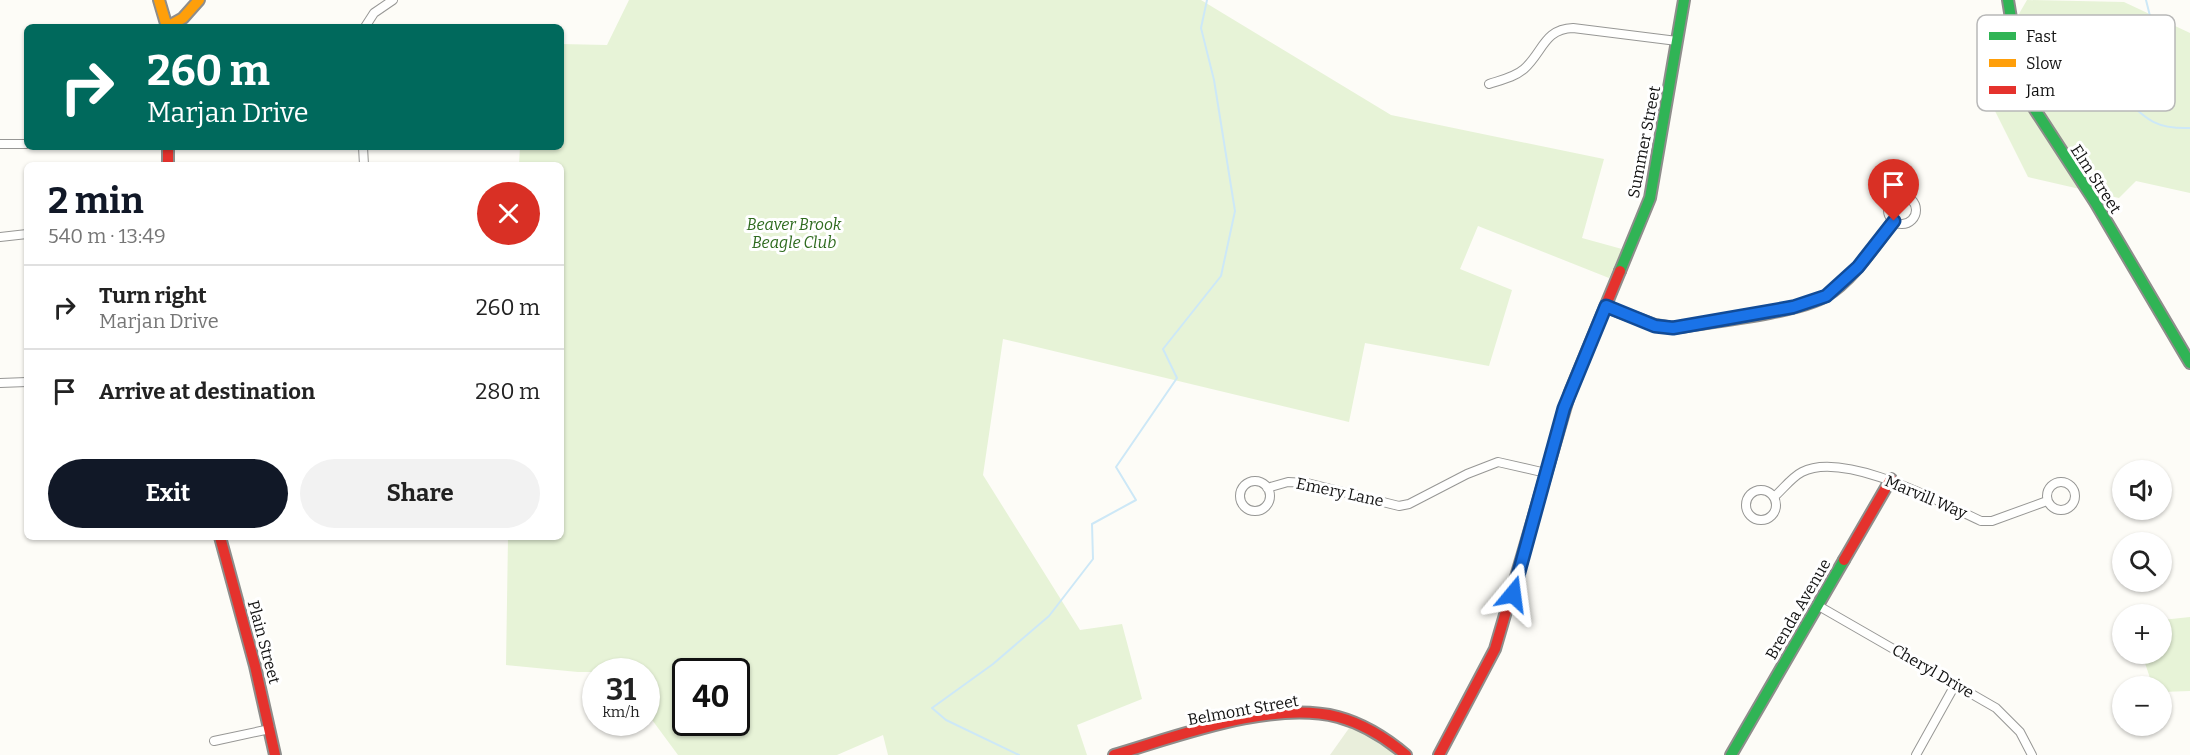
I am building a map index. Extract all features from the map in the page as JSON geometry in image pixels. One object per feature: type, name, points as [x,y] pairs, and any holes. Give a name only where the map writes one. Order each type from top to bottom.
[{"type":"street","points":[[159,0],[166,24]]},
{"type":"street","points":[[172,24],[183,18],[199,0]]},
{"type":"street","points":[[367,24],[374,13],[393,0]]},
{"type":"street","name":"Summer Street","points":[[1438,754],[1456,728],[1495,649],[1570,392],[1650,198],[1684,0]]},
{"type":"street","name":"Elm Street","points":[[2008,0],[2010,15]]},
{"type":"street","points":[[1489,84],[1523,70],[1546,39],[1560,29],[1580,29],[1677,41]]},
{"type":"street","name":"Elm Street","points":[[2036,111],[2095,202],[2190,363]]},
{"type":"street","points":[[0,144],[24,144]]},
{"type":"street","points":[[1606,306],[1655,326],[1673,328],[1804,304],[1826,296],[1842,284],[1894,221]]},
{"type":"street","points":[[0,237],[24,234]]},
{"type":"street","points":[[0,383],[24,382]]},
{"type":"street","name":"Emery Lane","points":[[1267,488],[1288,482],[1307,483],[1399,506],[1498,462],[1546,473]]},
{"type":"street","name":"Marvill Way","points":[[1774,497],[1802,472],[1816,468],[1838,468],[1891,479],[1981,521],[1992,521],[2047,501]]},
{"type":"street","name":"Brenda Avenue","points":[[1731,755],[1891,479]]},
{"type":"street","name":"Marvill Way","points":[[1756,490],[1766,490],[1774,497],[1775,511],[1768,518],[1754,518],[1747,511],[1748,496],[1756,490]]},
{"type":"street","name":"Plain Street","points":[[221,540],[275,755]]},
{"type":"street","name":"Cheryl Drive","points":[[1817,604],[2006,715],[2020,732],[2032,755]]},
{"type":"street","points":[[1916,755],[1955,685]]},
{"type":"street","name":"Belmont Street","points":[[1114,755],[1238,723],[1282,716],[1317,714],[1340,718],[1361,726],[1408,755]]},
{"type":"street","points":[[214,741],[270,729]]},
{"type":"green space","name":"Beaver Brook Beagle Club","points":[[629,0],[1201,0],[1391,115],[1604,159],[1582,238],[1622,249],[1609,278],[1478,226],[1460,269],[1512,290],[1489,366],[1365,343],[1349,422],[1003,339],[983,475],[1080,630],[1122,624],[1142,699],[1077,725],[1087,755],[888,755],[883,735],[837,755],[678,755],[660,731],[660,658],[582,658],[582,672],[506,665],[508,540],[564,540],[564,162],[519,162],[520,150],[564,150],[564,44],[607,45]]},
{"type":"green space","points":[[2027,0],[2124,2],[2152,15],[2018,15]]},
{"type":"green space","points":[[2175,26],[2190,33],[2190,193],[2136,181],[2119,198],[2028,177],[1995,111],[2175,111]]},
{"type":"green space","points":[[2190,617],[2190,691],[2172,692],[2172,676],[2149,676],[2145,664],[2172,664],[2172,619]]},
{"type":"green space","points":[[1352,724],[1396,755],[1330,755]]},
{"type":"waterway","points":[[1019,755],[946,720],[932,708],[993,664],[1049,616],[1093,559],[1092,524],[1136,500],[1116,467],[1177,378],[1163,349],[1221,276],[1235,211],[1214,80],[1201,28],[1207,0]]},
{"type":"waterway","points":[[2146,0],[2150,15]]},
{"type":"waterway","points":[[2138,111],[2161,125],[2190,128]]},
{"type":"traffic: fast","points":[[1620,271],[1650,198],[1684,0]]},
{"type":"traffic: fast","points":[[2008,0],[2010,15]]},
{"type":"traffic: fast","points":[[2036,111],[2095,202],[2190,363]]},
{"type":"traffic: fast","points":[[1731,755],[1844,560]]},
{"type":"traffic: slow","points":[[159,0],[166,24]]},
{"type":"traffic: slow","points":[[172,24],[183,18],[199,0]]},
{"type":"traffic: slow","points":[[1606,307],[1655,325],[1673,328],[1752,316],[1813,302],[1826,296],[1846,281],[1894,221]]},
{"type":"traffic: jam","points":[[168,150],[168,162]]},
{"type":"traffic: jam","points":[[1439,755],[1495,649],[1570,392],[1620,271]]},
{"type":"traffic: jam","points":[[1844,560],[1891,479]]},
{"type":"traffic: jam","points":[[221,540],[255,666],[275,755]]},
{"type":"traffic: jam","points":[[1114,755],[1225,722],[1284,713],[1312,713],[1338,717],[1383,737],[1406,755]]},
{"type":"route","points":[[1513,594],[1564,408],[1606,306],[1655,326],[1673,328],[1750,313],[1779,310],[1816,301],[1842,284],[1894,221]]}]
